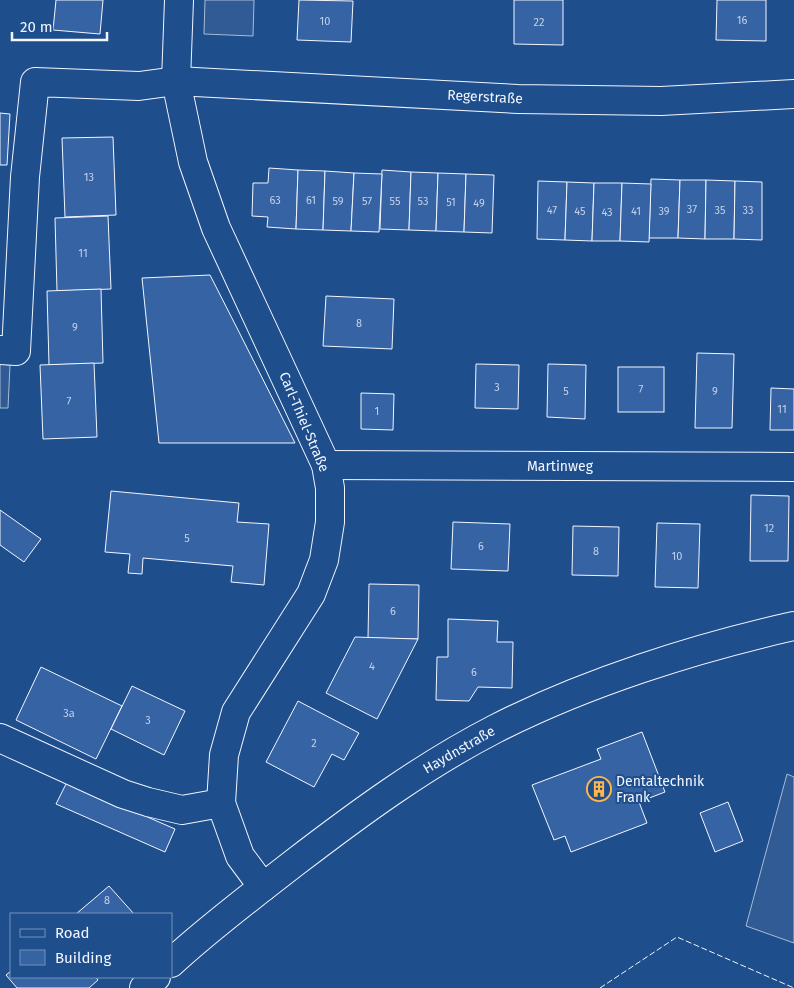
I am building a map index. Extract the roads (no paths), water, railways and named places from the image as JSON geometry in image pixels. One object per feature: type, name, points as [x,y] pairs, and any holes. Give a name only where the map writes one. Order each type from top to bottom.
[{"type":"street","name":"Carl-Thiel-Straße","points":[[179,0],[176,81],[193,162],[216,228],[326,465],[330,488],[330,522],[324,560],[311,594],[236,712],[224,755],[221,803],[240,856],[263,887]]},
{"type":"street","name":"Regerstraße","points":[[0,350],[16,351],[25,177],[35,82],[138,86],[176,81],[518,99],[661,101],[794,94]]},
{"type":"street","name":"Martinweg","points":[[326,465],[794,467]]},
{"type":"street","name":"Haydnstraße","points":[[172,962],[263,887],[349,821],[427,768],[495,729],[560,699],[647,668],[739,638],[794,626]]},
{"type":"street","points":[[0,738],[123,794],[148,802],[182,810],[221,803]]},
{"type":"street","points":[[144,988],[155,978]]},
{"type":"place","name":"Dentaltechnik Frank","points":[[599,789]]}]
